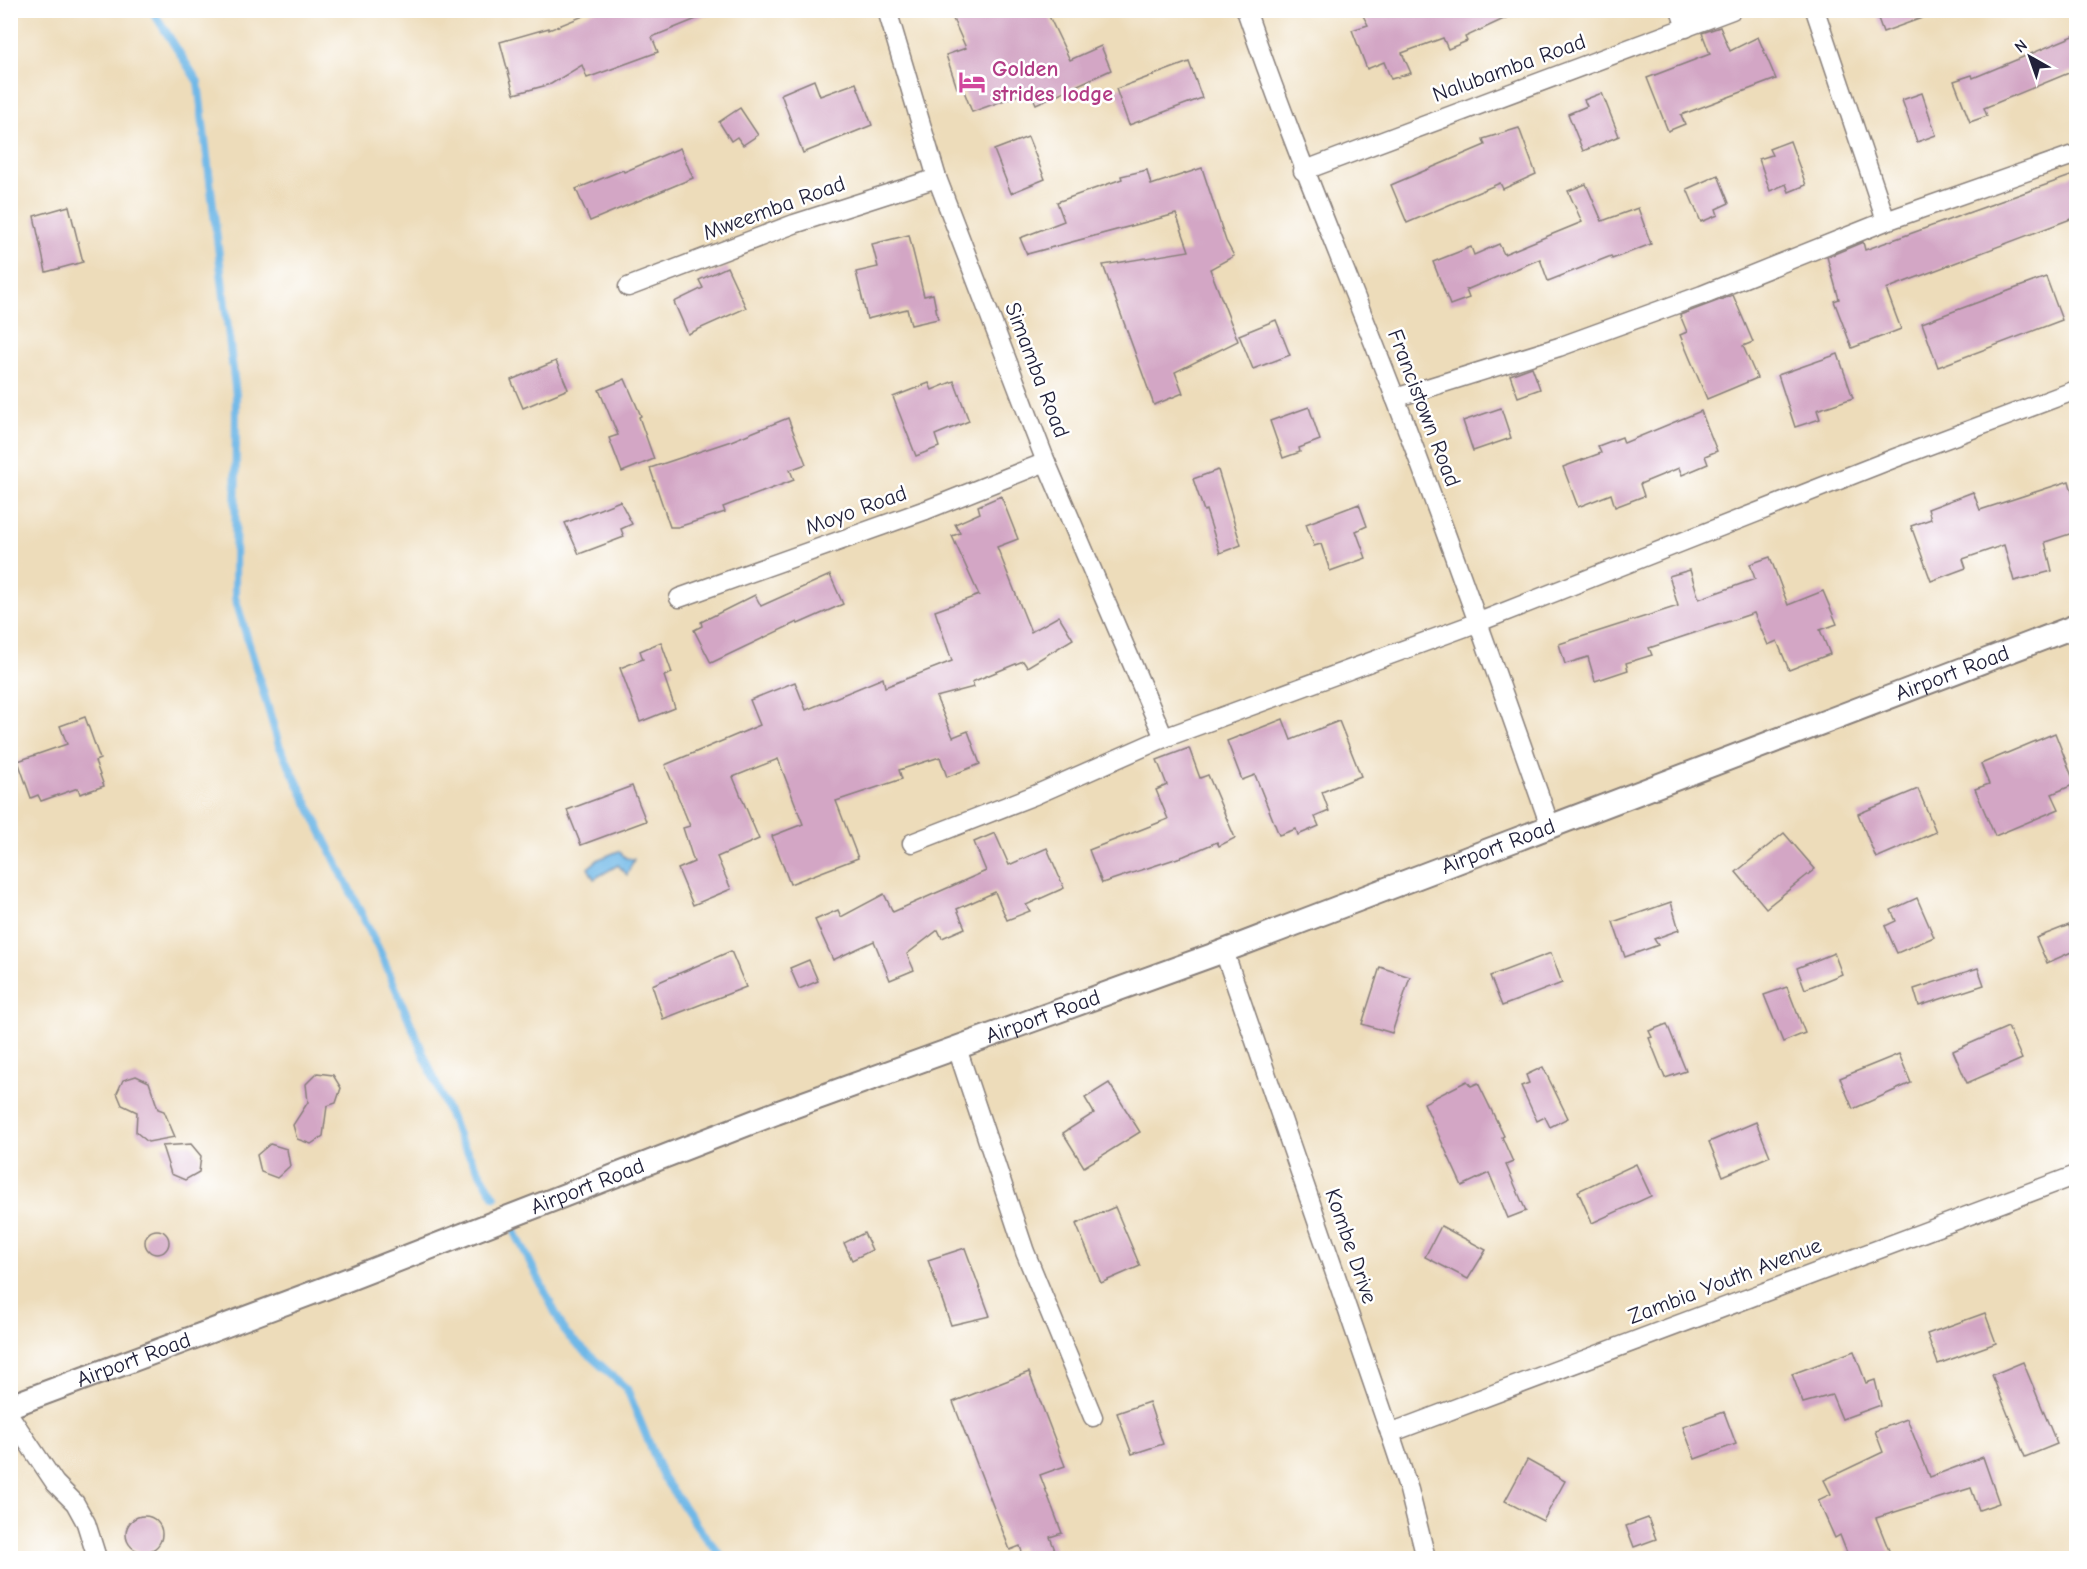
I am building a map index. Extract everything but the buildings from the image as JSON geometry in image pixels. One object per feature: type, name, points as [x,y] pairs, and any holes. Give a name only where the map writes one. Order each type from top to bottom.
[{"type":"street","name":"Simamba Road","points":[[887,10],[937,178],[1046,462],[1164,738]]},
{"type":"street","name":"Francistown Road","points":[[1246,10],[1303,171],[1395,398],[1479,622],[1550,826]]},
{"type":"street","points":[[1680,10],[1686,28]]},
{"type":"street","name":"Nalubamba Road","points":[[1303,171],[1732,10]]},
{"type":"street","points":[[1815,10],[1886,221]]},
{"type":"street","points":[[1395,398],[1559,346],[1691,299],[1886,221],[2076,154]]},
{"type":"street","name":"Mweemba Road","points":[[628,287],[794,224],[937,178]]},
{"type":"street","points":[[912,843],[1035,795],[1164,738],[1479,622],[1895,458],[2076,390]]},
{"type":"street","name":"Moyo Road","points":[[679,598],[926,510],[1046,462]]},
{"type":"street","name":"Airport Road","points":[[10,1406],[328,1287],[777,1113],[1224,951],[2076,626]]},
{"type":"street","name":"Kombe Drive","points":[[1224,951],[1409,1490],[1426,1558]]},
{"type":"street","points":[[957,1048],[1025,1252],[1093,1416]]},
{"type":"street","name":"Zambia Youth Avenue","points":[[1390,1433],[2076,1175]]},
{"type":"street","points":[[10,1416],[55,1484],[75,1503],[86,1523],[97,1558]]},
{"type":"water","points":[[619,851],[626,858],[634,859],[627,875],[618,865],[594,879],[588,868],[599,859]]},
{"type":"waterway","points":[[152,10],[198,82],[236,395],[235,597],[279,745],[382,956],[460,1140],[495,1197]]},
{"type":"waterway","points":[[513,1228],[566,1334],[627,1389],[663,1477],[700,1530],[723,1558]]},
{"type":"place","name":"Golden strides lodge","points":[[972,82]]}]
